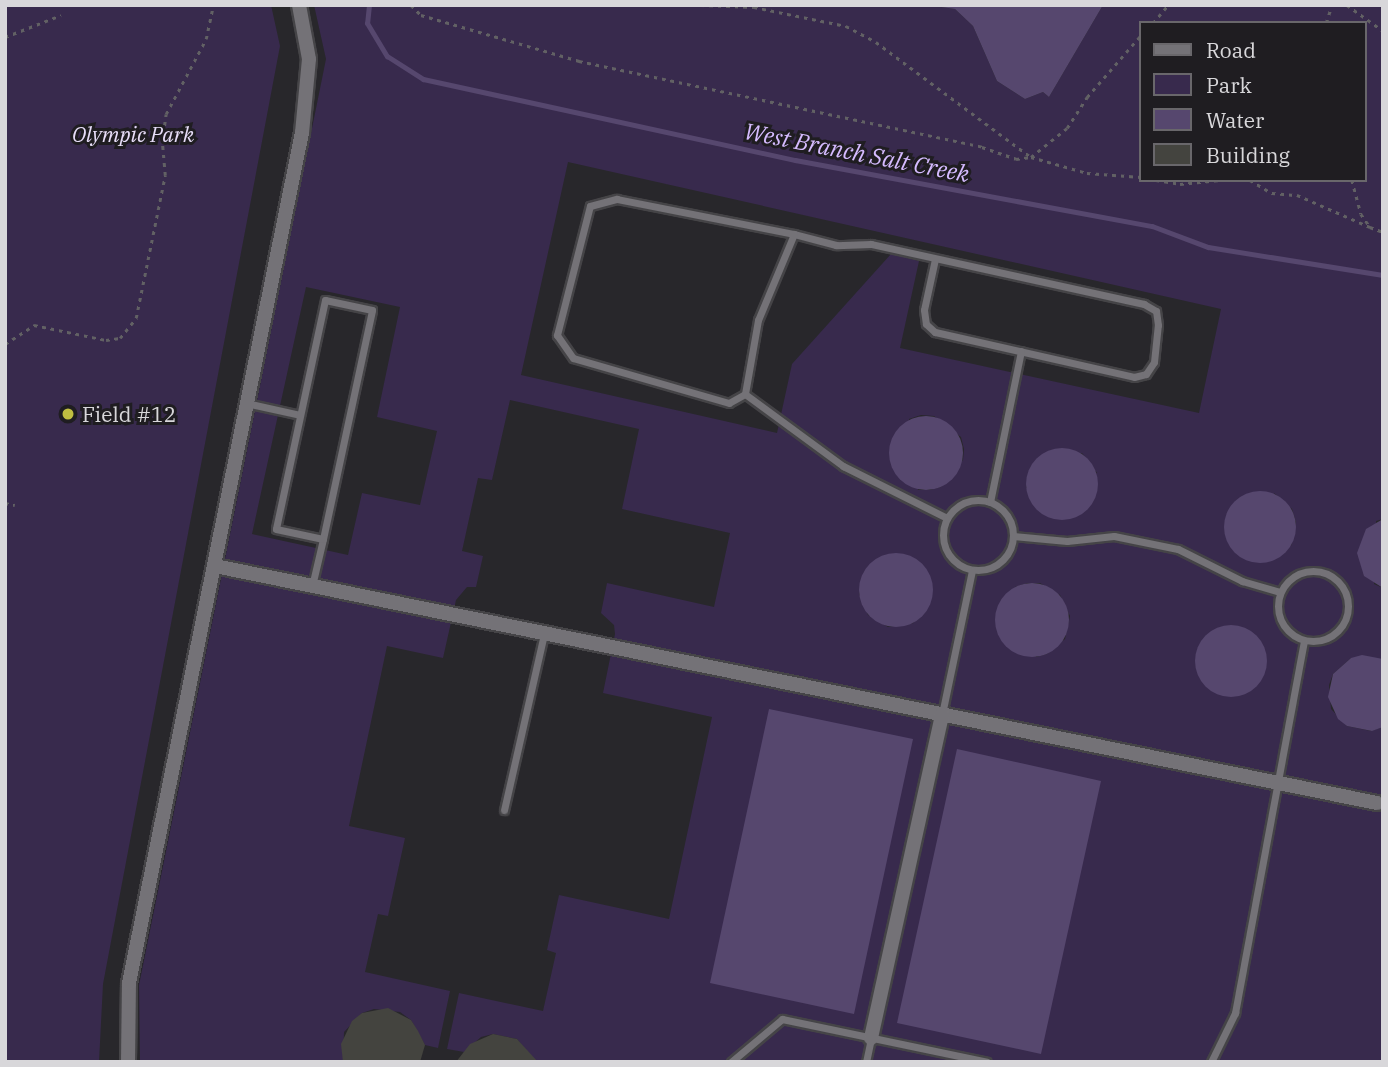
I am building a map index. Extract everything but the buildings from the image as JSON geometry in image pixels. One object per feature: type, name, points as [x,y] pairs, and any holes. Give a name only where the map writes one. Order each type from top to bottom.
[{"type":"street","points":[[128,1062],[129,983],[302,133],[309,60],[299,5]]},
{"type":"street","points":[[215,566],[1377,803]]},
{"type":"street","points":[[872,1038],[942,715]]},
{"type":"lane","points":[[745,394],[729,402],[573,358],[557,335],[590,206],[617,199],[794,234],[836,245],[872,244],[1144,304],[1156,311],[1154,362],[1146,374],[1134,377],[935,332],[926,324],[924,310],[935,259]]},
{"type":"lane","points":[[745,394],[758,320],[794,234]]},
{"type":"lane","points":[[312,586],[323,539],[372,310],[325,300],[276,529],[323,539]]},
{"type":"lane","points":[[990,502],[1021,351]]},
{"type":"lane","points":[[745,394],[843,466],[947,518]]},
{"type":"lane","points":[[246,403],[300,415]]},
{"type":"lane","points":[[963,502],[990,502],[1006,513],[1013,536],[1004,558],[984,570],[972,570],[952,559],[942,539],[947,518],[963,502]]},
{"type":"lane","points":[[1013,536],[1067,541],[1114,536],[1178,549],[1242,581],[1280,592]]},
{"type":"lane","points":[[942,715],[972,570]]},
{"type":"lane","points":[[1316,570],[1327,573],[1344,588],[1348,610],[1338,631],[1316,642],[1304,640],[1293,636],[1279,617],[1280,592],[1294,575],[1316,570]]},
{"type":"lane","points":[[504,810],[544,634]]},
{"type":"lane","points":[[1211,1062],[1235,1013],[1275,783],[1304,640]]},
{"type":"lane","points":[[731,1062],[782,1019],[988,1062]]},
{"type":"lane","points":[[866,1062],[872,1038]]},
{"type":"path","points":[[5,344],[34,325],[106,340],[120,338],[136,318],[165,175],[162,142],[166,114],[206,39],[213,5]]},
{"type":"path","points":[[411,5],[421,15],[579,61],[982,147],[1016,159],[1031,157],[1067,128],[1087,97],[1140,36]]},
{"type":"path","points":[[701,5],[754,7],[846,26],[876,42],[1031,157],[1087,173],[1140,177]]},
{"type":"path","points":[[1155,21],[1168,5]]},
{"type":"path","points":[[1250,5],[1264,5]]},
{"type":"path","points":[[1347,5],[1382,30]]},
{"type":"path","points":[[5,37],[61,15]]},
{"type":"path","points":[[1168,182],[1200,182]]},
{"type":"path","points":[[1253,182],[1272,193],[1297,195],[1383,232]]},
{"type":"path","points":[[1352,182],[1356,201],[1370,227]]},
{"type":"path","points":[[5,367],[5,376]]},
{"type":"path","points":[[5,503],[15,505]]},
{"type":"green space","name":"Olympic Park","points":[[5,5],[271,5],[280,46],[103,984],[99,1062],[5,1062]]},
{"type":"green space","points":[[314,5],[927,5],[955,9],[973,26],[997,81],[1025,99],[1043,92],[1049,97],[1103,5],[1383,5],[1383,519],[1376,521],[1374,584],[1383,588],[1383,659],[1351,658],[1333,674],[1329,685],[1331,709],[1347,726],[1371,731],[1383,727],[1383,1062],[536,1062],[517,1039],[493,1034],[481,1037],[464,1052],[447,1049],[459,993],[543,1011],[556,953],[547,950],[559,895],[669,919],[712,717],[603,693],[615,634],[614,625],[601,613],[607,583],[714,607],[730,533],[622,509],[639,429],[510,400],[492,480],[478,478],[462,551],[483,556],[476,587],[467,587],[456,600],[443,658],[387,646],[349,826],[405,838],[388,916],[378,914],[365,972],[450,991],[438,1048],[425,1045],[411,1020],[400,1012],[374,1009],[362,1013],[344,1032],[343,1062],[140,1062],[139,985],[326,59]],"holes":[[[568,162],[1221,309],[1199,413],[900,348],[919,261],[891,254],[792,364],[777,433],[521,375]],[[306,287],[400,307],[377,417],[437,431],[420,505],[362,493],[348,555],[252,534]],[[921,415],[934,416],[961,437],[963,460],[941,487],[918,490],[909,419]],[[1082,453],[1097,473],[1026,488],[1031,466]],[[1274,493],[1292,509],[1296,522],[1291,546]],[[864,572],[914,623],[888,627],[868,615],[859,594]],[[1040,583],[1060,595],[1070,616],[1065,639],[1047,654],[1036,657],[1015,587]]]},
{"type":"water","points":[[927,5],[1103,5],[1049,97],[1043,92],[1025,99],[997,81],[973,26],[955,9]]},
{"type":"water","points":[[919,416],[933,416],[947,422],[957,432],[963,453],[961,467],[947,484],[933,490],[919,490],[905,484],[895,474],[889,460],[889,446],[895,432],[905,422]]},
{"type":"water","points":[[1062,448],[1082,454],[1092,464],[1098,484],[1092,504],[1082,514],[1062,520],[1042,514],[1032,504],[1026,484],[1032,464],[1042,454]]},
{"type":"water","points":[[1260,491],[1274,494],[1286,501],[1293,513],[1296,527],[1293,541],[1286,553],[1274,560],[1260,563],[1246,560],[1234,553],[1227,541],[1224,527],[1227,513],[1234,501],[1246,494]]},
{"type":"water","points":[[1383,519],[1383,588],[1364,576],[1357,553],[1366,529]]},
{"type":"water","points":[[896,553],[910,556],[922,564],[930,576],[933,590],[930,604],[922,616],[910,624],[896,627],[882,624],[870,616],[862,604],[859,590],[862,576],[870,564],[882,556]]},
{"type":"water","points":[[1032,583],[1053,589],[1063,599],[1069,620],[1063,641],[1053,651],[1032,657],[1011,651],[1001,641],[995,620],[1001,599],[1011,589]]},
{"type":"water","points":[[1231,625],[1251,631],[1261,641],[1267,661],[1261,681],[1251,691],[1231,697],[1211,691],[1201,681],[1195,661],[1201,641],[1211,631]]},
{"type":"water","points":[[1362,655],[1383,659],[1383,727],[1372,731],[1347,726],[1338,719],[1328,697],[1333,674],[1351,658]]},
{"type":"water","points":[[769,709],[913,739],[854,1014],[710,983]]},
{"type":"water","points":[[957,749],[1101,781],[1041,1054],[897,1023]]},
{"type":"waterway","name":"West Branch Salt Creek","points":[[369,5],[367,23],[387,56],[423,79],[795,160],[1152,226],[1208,247],[1383,275]]},
{"type":"place","name":"Field #12","points":[[68,414]]}]
